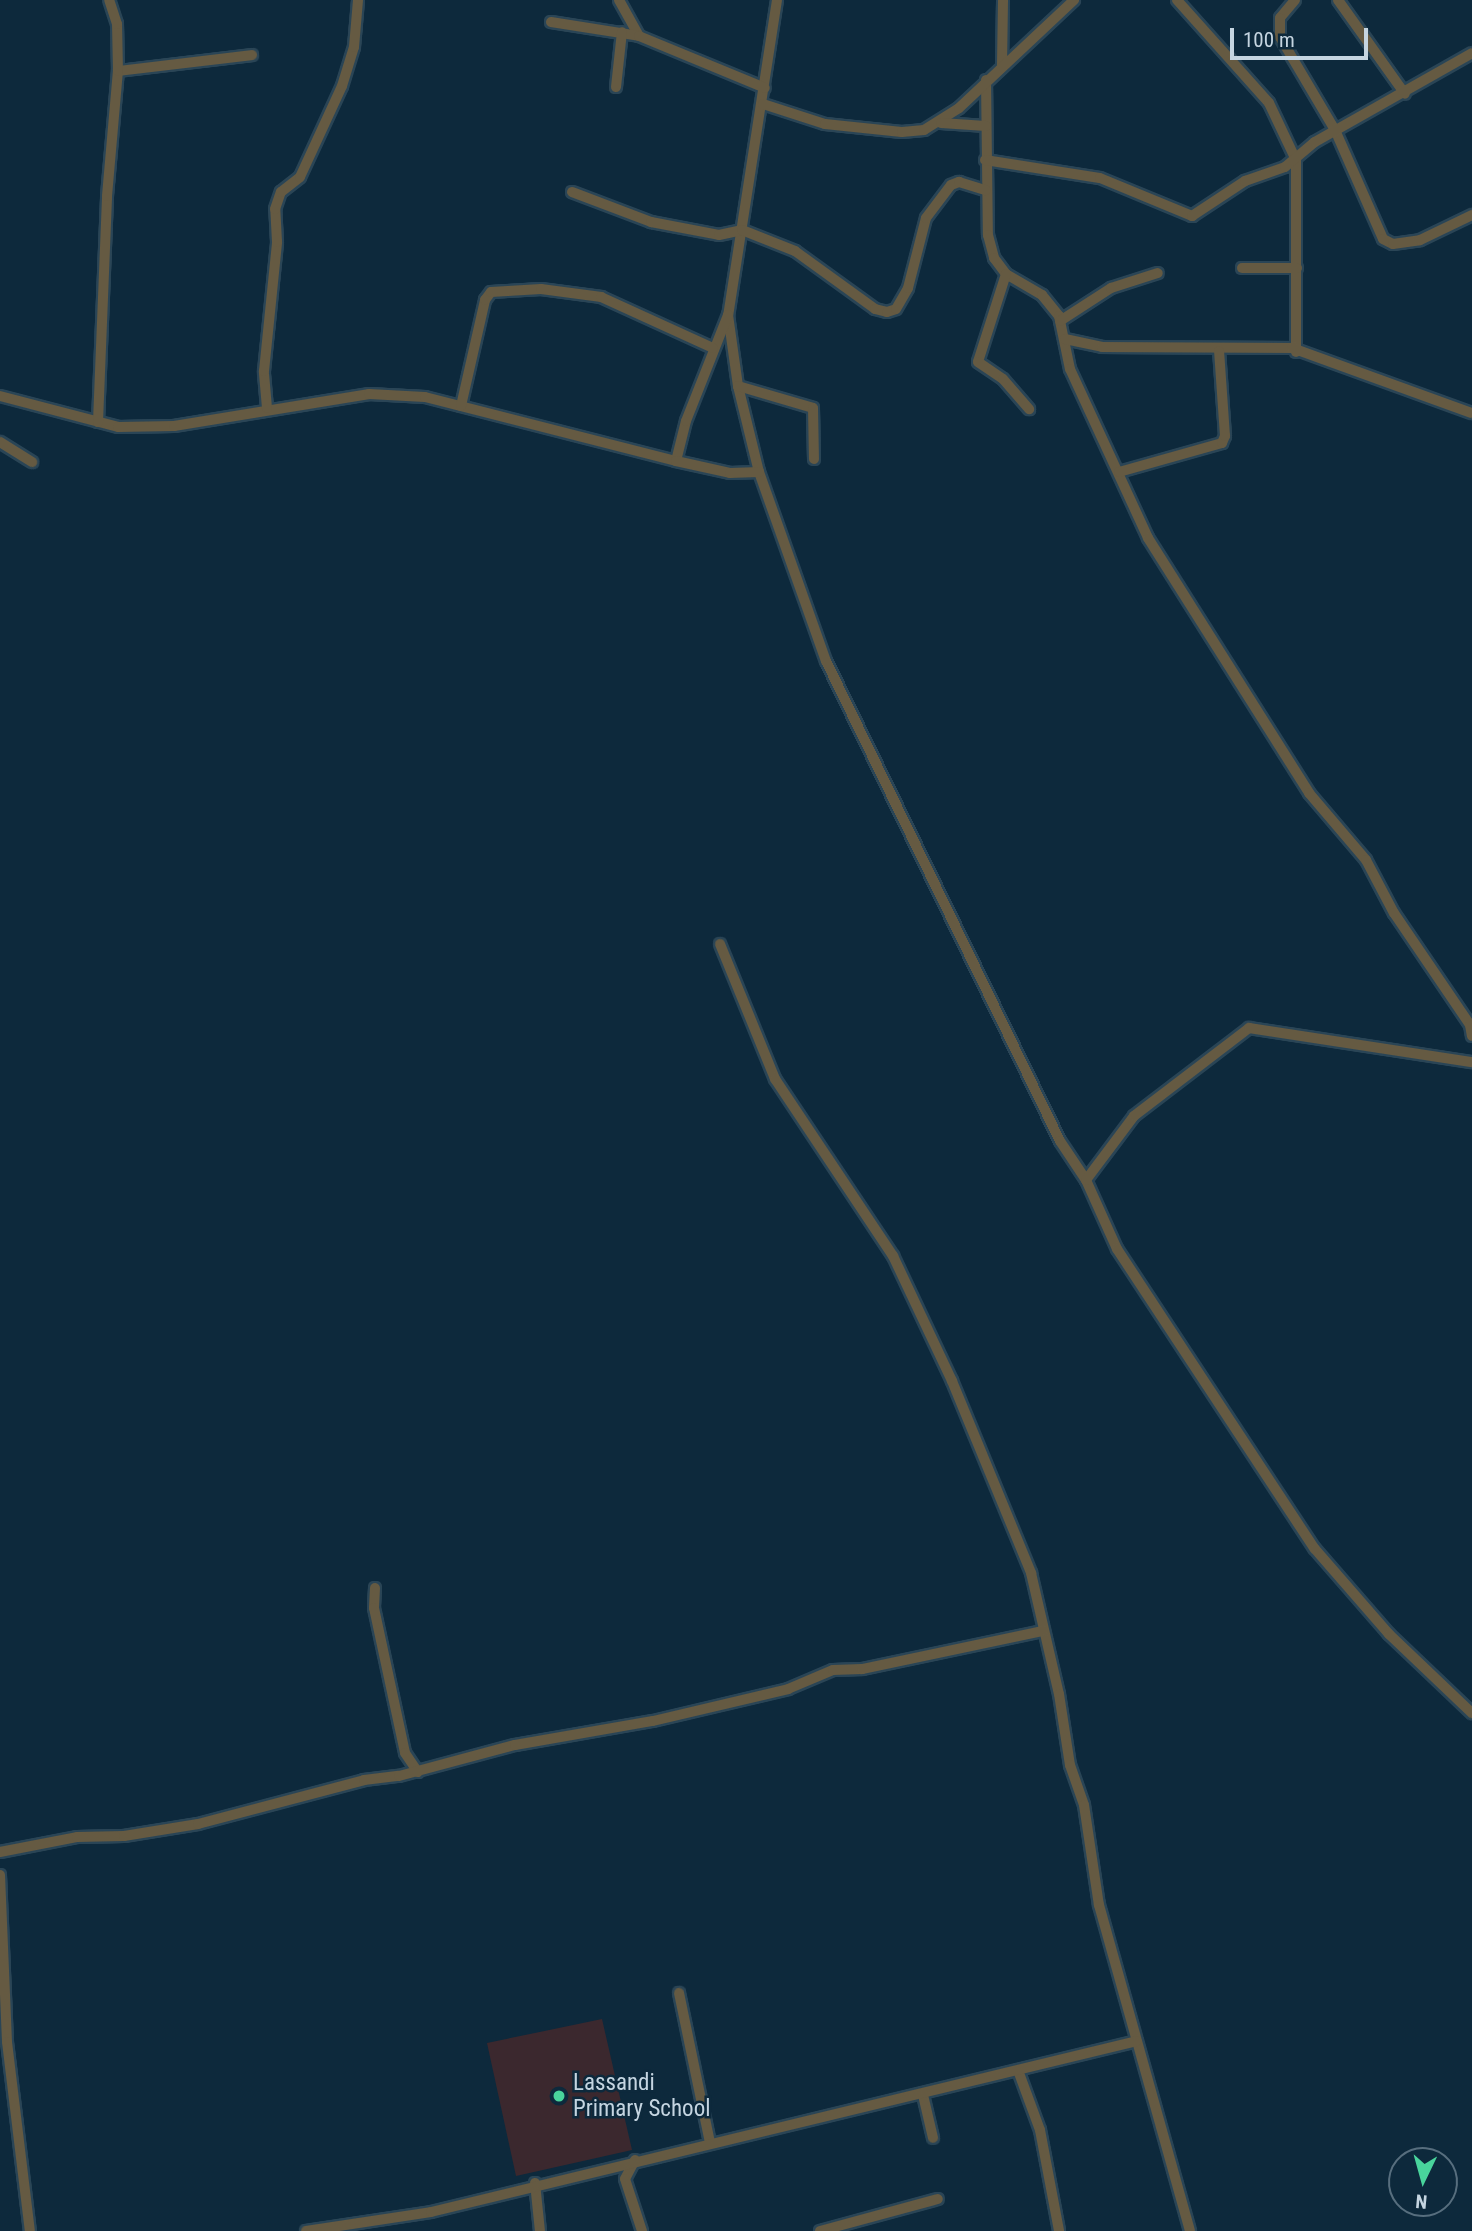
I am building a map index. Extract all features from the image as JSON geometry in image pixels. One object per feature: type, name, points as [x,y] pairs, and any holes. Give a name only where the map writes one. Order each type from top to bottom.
[{"type":"street","points":[[98,422],[107,196],[118,71],[117,24],[109,0]]},
{"type":"street","points":[[267,408],[264,372],[277,242],[275,209],[281,192],[300,177],[342,86],[354,47],[358,0]]},
{"type":"street","points":[[619,0],[639,36]]},
{"type":"street","points":[[676,461],[713,348],[728,315],[763,104],[777,0]]},
{"type":"street","points":[[1002,65],[1003,0]]},
{"type":"street","points":[[941,123],[1074,0]]},
{"type":"street","points":[[1177,0],[1269,103],[1296,160],[1296,352]]},
{"type":"street","points":[[1295,0],[1280,18],[1280,37],[1335,130],[1388,243],[1420,240],[1472,215]]},
{"type":"street","points":[[1338,0],[1405,94]]},
{"type":"street","points":[[551,22],[639,36],[765,88]]},
{"type":"street","points":[[616,87],[622,32]]},
{"type":"street","points":[[985,160],[1100,178],[1192,216],[1245,181],[1296,160],[1335,130],[1405,94],[1472,53]]},
{"type":"street","points":[[118,71],[252,55]]},
{"type":"street","points":[[986,80],[986,190],[988,234],[994,258],[1006,274],[1042,295],[1060,321],[1070,369],[1147,538],[1309,793],[1366,860],[1394,913],[1470,1025],[1472,1036]]},
{"type":"street","points":[[763,104],[825,124],[902,132],[941,123],[986,126]]},
{"type":"street","points":[[572,192],[651,222],[719,235],[742,230],[795,251],[875,309],[887,312],[896,309],[908,288],[926,218],[951,185],[959,182],[986,190]]},
{"type":"street","points":[[1242,268],[1297,268]]},
{"type":"street","points":[[1060,321],[1111,288],[1158,273]]},
{"type":"street","points":[[1006,274],[978,362],[1003,379],[1029,409]]},
{"type":"street","points":[[461,406],[485,300],[491,292],[541,289],[601,297],[713,348]]},
{"type":"street","points":[[728,315],[738,386],[759,472],[826,661],[1060,1142],[1086,1180],[1118,1249],[1285,1508],[1344,1587],[1472,1713]]},
{"type":"street","points":[[1065,339],[1102,347],[1219,351],[1292,348],[1296,352],[1472,413]]},
{"type":"street","points":[[1119,472],[1222,443],[1225,436],[1219,351]]},
{"type":"street","points":[[738,386],[813,408],[814,459]]},
{"type":"street","points":[[0,396],[118,428],[174,426],[267,408],[369,394],[425,397],[676,461],[730,473],[759,472]]},
{"type":"street","points":[[0,442],[32,462]]},
{"type":"street","points":[[720,944],[775,1079],[893,1256],[952,1381],[1031,1573],[1059,1694],[1070,1765],[1084,1805],[1099,1905],[1191,2231]]},
{"type":"street","points":[[1086,1180],[1134,1116],[1249,1028],[1472,1062]]},
{"type":"street","points":[[374,1588],[374,1608],[405,1753],[418,1772]]},
{"type":"street","points":[[0,1852],[77,1837],[124,1836],[198,1824],[364,1780],[418,1772],[515,1745],[653,1721],[788,1689],[833,1670],[862,1669],[1043,1631]]},
{"type":"street","points":[[0,1875],[6,2042],[30,2231]]},
{"type":"street","points":[[679,1993],[710,2143]]},
{"type":"street","points":[[306,2231],[430,2212],[535,2183],[1019,2073],[1137,2041]]},
{"type":"street","points":[[1019,2073],[1040,2130],[1059,2231]]},
{"type":"street","points":[[923,2095],[933,2138]]},
{"type":"street","points":[[635,2160],[625,2179],[642,2231]]},
{"type":"street","points":[[600,2168],[625,2179]]},
{"type":"street","points":[[535,2183],[541,2231]]},
{"type":"street","points":[[820,2231],[938,2199]]},
{"type":"shaded area","name":"Lassandi Primary School","points":[[602,2019],[632,2150],[516,2176],[487,2043]]},
{"type":"place","name":"Lassandi Primary School","points":[[559,2096]]}]
